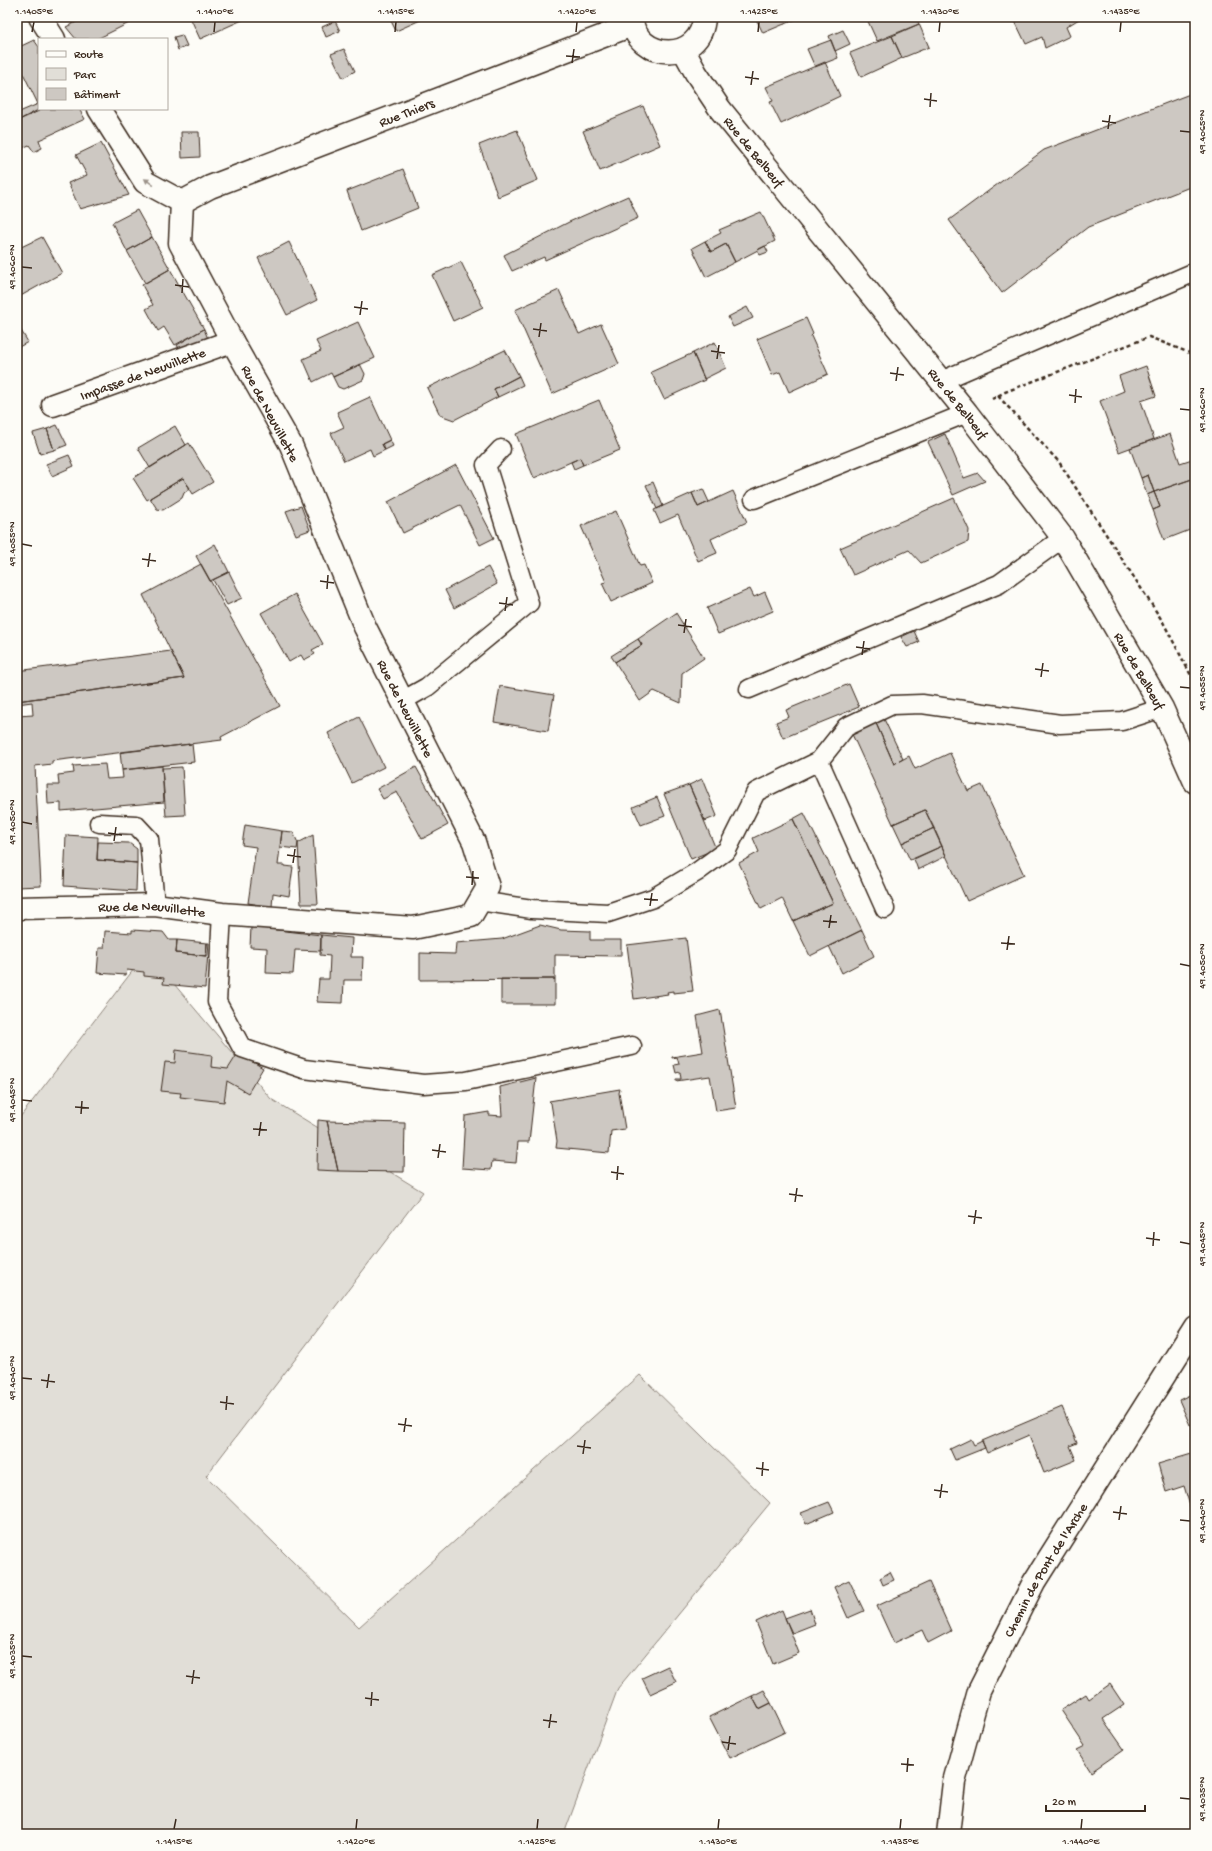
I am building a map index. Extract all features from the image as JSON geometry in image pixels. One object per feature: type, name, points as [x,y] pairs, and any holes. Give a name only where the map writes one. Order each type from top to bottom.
[{"type":"street","points":[[40,17],[53,38]]},
{"type":"street","points":[[632,21],[638,37],[647,45],[658,51],[671,52],[683,49],[692,43],[700,34],[704,17]]},
{"type":"street","name":"Rue Thiers","points":[[182,202],[218,185],[632,21]]},
{"type":"street","name":"Rue de Belbeuf","points":[[683,49],[696,73],[720,109],[967,413],[1063,538],[1162,708],[1195,782]]},
{"type":"street","points":[[100,110],[145,182],[182,202]]},
{"type":"street","name":"Rue de Neuvillette","points":[[17,908],[155,905],[222,914],[413,928],[471,916],[488,887],[474,842],[365,627],[290,445],[180,243],[182,202]]},
{"type":"street","name":"Impasse de Neuvillette","points":[[53,405],[232,341]]},
{"type":"street","name":"Chemin de Pont de l'Arche","points":[[948,1834],[954,1782],[979,1691],[1034,1582],[1195,1327]]},
{"type":"lane","points":[[941,381],[1195,272]]},
{"type":"lane","points":[[754,499],[967,413]]},
{"type":"lane","points":[[402,701],[427,687],[529,603],[486,465],[501,449]]},
{"type":"lane","points":[[749,689],[999,584],[1063,538]]},
{"type":"lane","points":[[479,901],[532,909],[608,913],[654,898],[696,872],[727,850],[756,792],[819,761],[846,727],[892,705],[922,704],[1060,724],[1122,721],[1162,708]]},
{"type":"lane","points":[[819,761],[884,909]]},
{"type":"lane","points":[[99,824],[136,825],[149,839],[155,905]]},
{"type":"lane","points":[[222,914],[217,1002],[242,1048],[304,1069],[430,1084],[466,1081],[632,1046]]},
{"type":"path","points":[[967,413],[998,396],[1149,337],[1195,355]]},
{"type":"path","points":[[998,396],[1059,462],[1163,622],[1195,683]]},
{"type":"green space","points":[[147,952],[271,1099],[423,1192],[206,1476],[359,1627],[640,1375],[770,1503],[618,1688],[564,1834],[17,1834],[17,1121]]},
{"type":"building","points":[[68,17],[86,17],[72,24]]},
{"type":"building","points":[[86,17],[141,17],[99,38],[75,38],[66,27]]},
{"type":"building","points":[[190,17],[249,17],[200,39]]},
{"type":"building","points":[[389,17],[427,17],[396,31]]},
{"type":"building","points":[[755,17],[801,17],[763,33]]},
{"type":"building","points":[[866,17],[916,17],[919,24],[877,41]]},
{"type":"building","points":[[1013,17],[1078,17],[1079,19],[1066,27],[1070,36],[1045,48],[1042,37],[1026,44]]},
{"type":"building","points":[[335,21],[340,31],[326,37],[322,27]]},
{"type":"building","points":[[919,24],[929,47],[902,58],[892,36]]},
{"type":"building","points":[[843,30],[850,44],[835,51],[829,36]]},
{"type":"building","points":[[182,35],[187,46],[178,50],[174,37]]},
{"type":"building","points":[[892,36],[902,58],[861,77],[850,53]]},
{"type":"building","points":[[34,40],[38,46],[38,104],[22,71],[17,74],[17,48]]},
{"type":"building","points":[[831,40],[838,58],[815,67],[807,49]]},
{"type":"building","points":[[344,49],[355,71],[343,78],[331,54]]},
{"type":"building","points":[[825,62],[840,96],[781,124],[770,102],[773,101],[766,87]]},
{"type":"building","points":[[1195,92],[1195,185],[1088,227],[1002,293],[949,220],[1044,150]]},
{"type":"building","points":[[38,104],[38,110],[41,110],[17,121],[17,113]]},
{"type":"building","points":[[643,106],[660,145],[600,171],[583,131]]},
{"type":"building","points":[[38,110],[80,110],[85,119],[39,140],[42,148],[34,152],[29,145],[18,150],[17,121]]},
{"type":"building","points":[[517,130],[538,180],[498,197],[479,145]]},
{"type":"building","points":[[181,132],[199,132],[200,157],[182,158]]},
{"type":"building","points":[[101,143],[129,195],[80,209],[68,183],[87,175],[76,155]]},
{"type":"building","points":[[403,169],[418,208],[361,231],[347,191]]},
{"type":"building","points":[[628,196],[638,218],[545,260],[544,257],[512,271],[504,255],[569,222]]},
{"type":"building","points":[[137,210],[152,237],[127,251],[112,223]]},
{"type":"building","points":[[761,212],[775,241],[735,262],[726,244],[711,252],[705,241],[721,233],[719,230]]},
{"type":"building","points":[[42,237],[62,273],[17,298],[17,249]]},
{"type":"building","points":[[152,237],[170,269],[145,283],[127,251]]},
{"type":"building","points":[[705,241],[711,252],[726,244],[735,262],[706,277],[692,248]]},
{"type":"building","points":[[289,242],[317,300],[287,315],[258,258]]},
{"type":"building","points":[[765,246],[768,252],[760,255],[757,250]]},
{"type":"building","points":[[461,262],[483,307],[453,321],[432,275]]},
{"type":"building","points":[[170,269],[204,329],[175,345],[164,327],[158,331],[146,309],[153,305],[142,285]]},
{"type":"building","points":[[559,290],[579,334],[601,324],[619,364],[552,394],[515,310]]},
{"type":"building","points":[[747,307],[753,318],[733,327],[728,317]]},
{"type":"building","points":[[806,318],[813,334],[811,336],[828,374],[789,392],[780,372],[772,375],[757,339]]},
{"type":"building","points":[[358,322],[375,358],[333,377],[331,373],[313,382],[303,359],[321,351],[316,341]]},
{"type":"building","points":[[17,324],[28,342],[17,348]]},
{"type":"building","points":[[204,329],[209,341],[181,352],[177,345]]},
{"type":"building","points":[[715,342],[726,368],[704,379],[693,353]]},
{"type":"building","points":[[505,350],[519,376],[494,389],[498,397],[454,420],[440,415],[427,388]]},
{"type":"building","points":[[693,353],[705,380],[664,399],[651,372]]},
{"type":"building","points":[[360,364],[365,374],[363,380],[343,389],[338,387],[333,377]]},
{"type":"building","points":[[1146,366],[1156,396],[1141,401],[1154,439],[1119,452],[1100,401],[1124,391],[1119,376]]},
{"type":"building","points":[[519,376],[523,385],[498,397],[494,389]]},
{"type":"building","points":[[370,397],[390,440],[382,444],[385,450],[373,456],[370,449],[344,461],[331,433],[344,427],[337,412]]},
{"type":"building","points":[[599,400],[620,450],[583,465],[580,458],[534,478],[516,434]]},
{"type":"building","points":[[57,425],[67,445],[54,450],[47,429]]},
{"type":"building","points":[[175,426],[186,445],[150,468],[138,448]]},
{"type":"building","points":[[47,429],[54,450],[40,454],[33,433]]},
{"type":"building","points":[[945,434],[964,478],[978,473],[985,481],[953,495],[928,442]]},
{"type":"building","points":[[1170,434],[1180,463],[1195,458],[1195,478],[1154,492],[1148,475],[1141,478],[1130,448]]},
{"type":"building","points":[[390,440],[393,446],[385,450],[382,444]]},
{"type":"building","points":[[189,443],[213,482],[193,494],[183,478],[147,500],[133,478]]},
{"type":"building","points":[[69,455],[74,466],[52,476],[46,464]]},
{"type":"building","points":[[580,458],[583,465],[574,469],[571,462]]},
{"type":"building","points":[[456,465],[494,538],[480,545],[460,505],[403,533],[388,502]]},
{"type":"building","points":[[1148,475],[1154,492],[1147,495],[1141,478]]},
{"type":"building","points":[[183,478],[190,488],[184,493],[182,498],[163,510],[157,509],[150,498]]},
{"type":"building","points":[[1195,478],[1195,499],[1193,500],[1195,506],[1195,528],[1164,540],[1153,510],[1160,507],[1154,492]]},
{"type":"building","points":[[653,482],[663,506],[657,509],[646,485]]},
{"type":"building","points":[[703,489],[709,502],[698,507],[692,493]]},
{"type":"building","points":[[733,491],[747,522],[711,539],[717,553],[698,561],[678,515],[660,523],[654,510],[692,493],[698,507]]},
{"type":"building","points":[[1154,492],[1160,507],[1153,510],[1147,495]]},
{"type":"building","points":[[954,498],[969,530],[968,542],[921,563],[909,550],[853,575],[840,548]]},
{"type":"building","points":[[301,506],[310,530],[296,535],[286,511]]},
{"type":"building","points":[[616,511],[640,566],[644,565],[652,583],[611,602],[602,583],[606,582],[581,526]]},
{"type":"building","points":[[215,544],[229,572],[210,581],[196,556]]},
{"type":"building","points":[[201,564],[280,706],[221,737],[222,740],[52,761],[52,764],[35,766],[41,886],[17,887],[17,716],[33,715],[32,702],[17,704],[17,701],[184,678],[143,595]]},
{"type":"building","points":[[488,567],[497,584],[454,608],[445,590]]},
{"type":"building","points":[[229,572],[242,598],[227,605],[213,580]]},
{"type":"building","points":[[750,589],[754,597],[765,592],[773,611],[718,634],[707,608]]},
{"type":"building","points":[[295,594],[323,644],[312,650],[315,654],[304,660],[301,655],[289,662],[261,613]]},
{"type":"building","points":[[676,613],[704,658],[682,673],[681,703],[654,691],[640,701],[615,662],[642,645],[638,639]]},
{"type":"building","points":[[914,631],[919,642],[907,647],[901,637]]},
{"type":"building","points":[[638,639],[642,645],[615,662],[611,656]]},
{"type":"building","points":[[171,651],[184,678],[17,701],[17,671]]},
{"type":"building","points":[[849,684],[859,707],[783,738],[776,722],[789,717],[786,710]]},
{"type":"building","points":[[500,686],[554,695],[548,731],[494,722]]},
{"type":"building","points":[[359,717],[384,767],[352,783],[328,733]]},
{"type":"building","points":[[883,717],[903,759],[894,764],[875,721]]},
{"type":"building","points":[[875,721],[894,764],[909,756],[915,769],[950,753],[968,791],[982,785],[1024,875],[967,901],[925,810],[893,824],[851,732]]},
{"type":"building","points":[[192,744],[194,762],[122,770],[120,752]]},
{"type":"building","points":[[105,764],[107,779],[123,778],[122,770],[162,766],[164,802],[61,811],[61,803],[48,804],[47,785],[59,785],[58,775],[74,773],[73,766]]},
{"type":"building","points":[[182,767],[185,815],[166,816],[162,768]]},
{"type":"building","points":[[416,767],[448,825],[422,839],[397,792],[383,799],[377,789]]},
{"type":"building","points":[[702,779],[717,816],[705,821],[689,785]]},
{"type":"building","points":[[689,785],[716,849],[691,859],[664,794]]},
{"type":"building","points":[[657,797],[665,816],[641,825],[633,807]]},
{"type":"building","points":[[925,810],[934,828],[902,843],[893,824]]},
{"type":"building","points":[[804,813],[862,930],[810,956],[793,921],[833,903],[793,819]]},
{"type":"building","points":[[793,819],[833,903],[793,921],[782,898],[761,909],[739,863],[759,852],[753,838]]},
{"type":"building","points":[[245,825],[282,831],[278,865],[293,867],[289,896],[273,893],[272,907],[248,903],[256,847],[242,845]]},
{"type":"building","points":[[934,828],[942,846],[910,860],[902,843]]},
{"type":"building","points":[[282,831],[293,832],[298,843],[297,849],[280,847]]},
{"type":"building","points":[[66,835],[98,837],[97,860],[137,863],[136,891],[64,886]]},
{"type":"building","points":[[313,835],[318,904],[301,904],[298,843]]},
{"type":"building","points":[[98,842],[129,843],[137,849],[137,863],[97,860]]},
{"type":"building","points":[[942,846],[946,856],[918,870],[914,859]]},
{"type":"building","points":[[540,925],[561,930],[590,931],[590,940],[621,940],[621,956],[555,955],[555,979],[420,980],[420,953],[455,954],[456,943],[502,939]]},
{"type":"building","points":[[251,927],[321,935],[321,951],[295,950],[293,974],[266,973],[267,948],[250,947]]},
{"type":"building","points":[[132,930],[163,932],[169,940],[177,940],[176,953],[206,956],[207,943],[209,943],[205,988],[163,984],[164,978],[144,976],[144,972],[127,970],[126,975],[97,973],[99,948],[104,948],[105,931],[132,933]]},
{"type":"building","points":[[862,930],[874,956],[842,973],[829,946]]},
{"type":"building","points":[[321,935],[352,938],[351,957],[363,957],[362,980],[344,980],[343,1003],[317,1002],[319,979],[329,979],[330,956],[320,955]]},
{"type":"building","points":[[686,938],[693,991],[673,993],[673,991],[667,992],[668,994],[634,999],[627,945]]},
{"type":"building","points":[[177,940],[207,943],[206,956],[176,953]]},
{"type":"building","points":[[501,979],[555,979],[555,1004],[501,1004]]},
{"type":"building","points":[[720,1010],[736,1108],[716,1111],[710,1076],[676,1081],[676,1079],[681,1079],[680,1072],[676,1073],[674,1065],[679,1064],[677,1057],[672,1057],[703,1052],[697,1016]]},
{"type":"building","points":[[176,1050],[212,1055],[211,1067],[228,1069],[238,1053],[263,1068],[248,1093],[227,1081],[224,1102],[180,1097],[181,1093],[161,1091],[165,1062],[175,1063]]},
{"type":"building","points":[[536,1078],[529,1142],[518,1142],[516,1163],[492,1161],[491,1170],[462,1168],[465,1116],[489,1112],[489,1115],[502,1116],[500,1087]]},
{"type":"building","points":[[620,1089],[619,1093],[625,1129],[611,1131],[609,1153],[556,1148],[557,1141],[551,1103],[549,1101]]},
{"type":"building","points":[[318,1120],[327,1121],[338,1171],[317,1170]]},
{"type":"building","points":[[327,1121],[405,1123],[404,1172],[338,1171]]},
{"type":"building","points":[[1194,1393],[1195,1423],[1190,1425],[1179,1400]]},
{"type":"building","points":[[1062,1407],[1077,1443],[1070,1446],[1076,1460],[1044,1473],[1029,1435],[987,1453],[982,1441]]},
{"type":"building","points":[[971,1439],[974,1445],[982,1441],[985,1448],[955,1460],[950,1449]]},
{"type":"building","points":[[1195,1453],[1195,1523],[1184,1486],[1166,1492],[1158,1464]]},
{"type":"building","points":[[829,1502],[834,1512],[806,1524],[801,1513]]},
{"type":"building","points":[[890,1572],[894,1580],[883,1585],[880,1578]]},
{"type":"building","points":[[849,1580],[864,1611],[848,1618],[834,1587]]},
{"type":"building","points":[[929,1582],[951,1631],[928,1643],[922,1630],[894,1643],[877,1606]]},
{"type":"building","points":[[810,1609],[815,1624],[792,1633],[785,1618]]},
{"type":"building","points":[[782,1610],[799,1653],[773,1664],[756,1622]]},
{"type":"building","points":[[668,1666],[676,1682],[650,1694],[642,1678]]},
{"type":"building","points":[[1110,1684],[1124,1705],[1103,1719],[1124,1749],[1091,1772],[1077,1750],[1085,1746],[1061,1710],[1086,1694],[1089,1699]]},
{"type":"building","points":[[764,1690],[771,1703],[759,1709],[752,1696]]},
{"type":"building","points":[[752,1696],[759,1709],[771,1703],[785,1732],[730,1758],[709,1717]]}]
